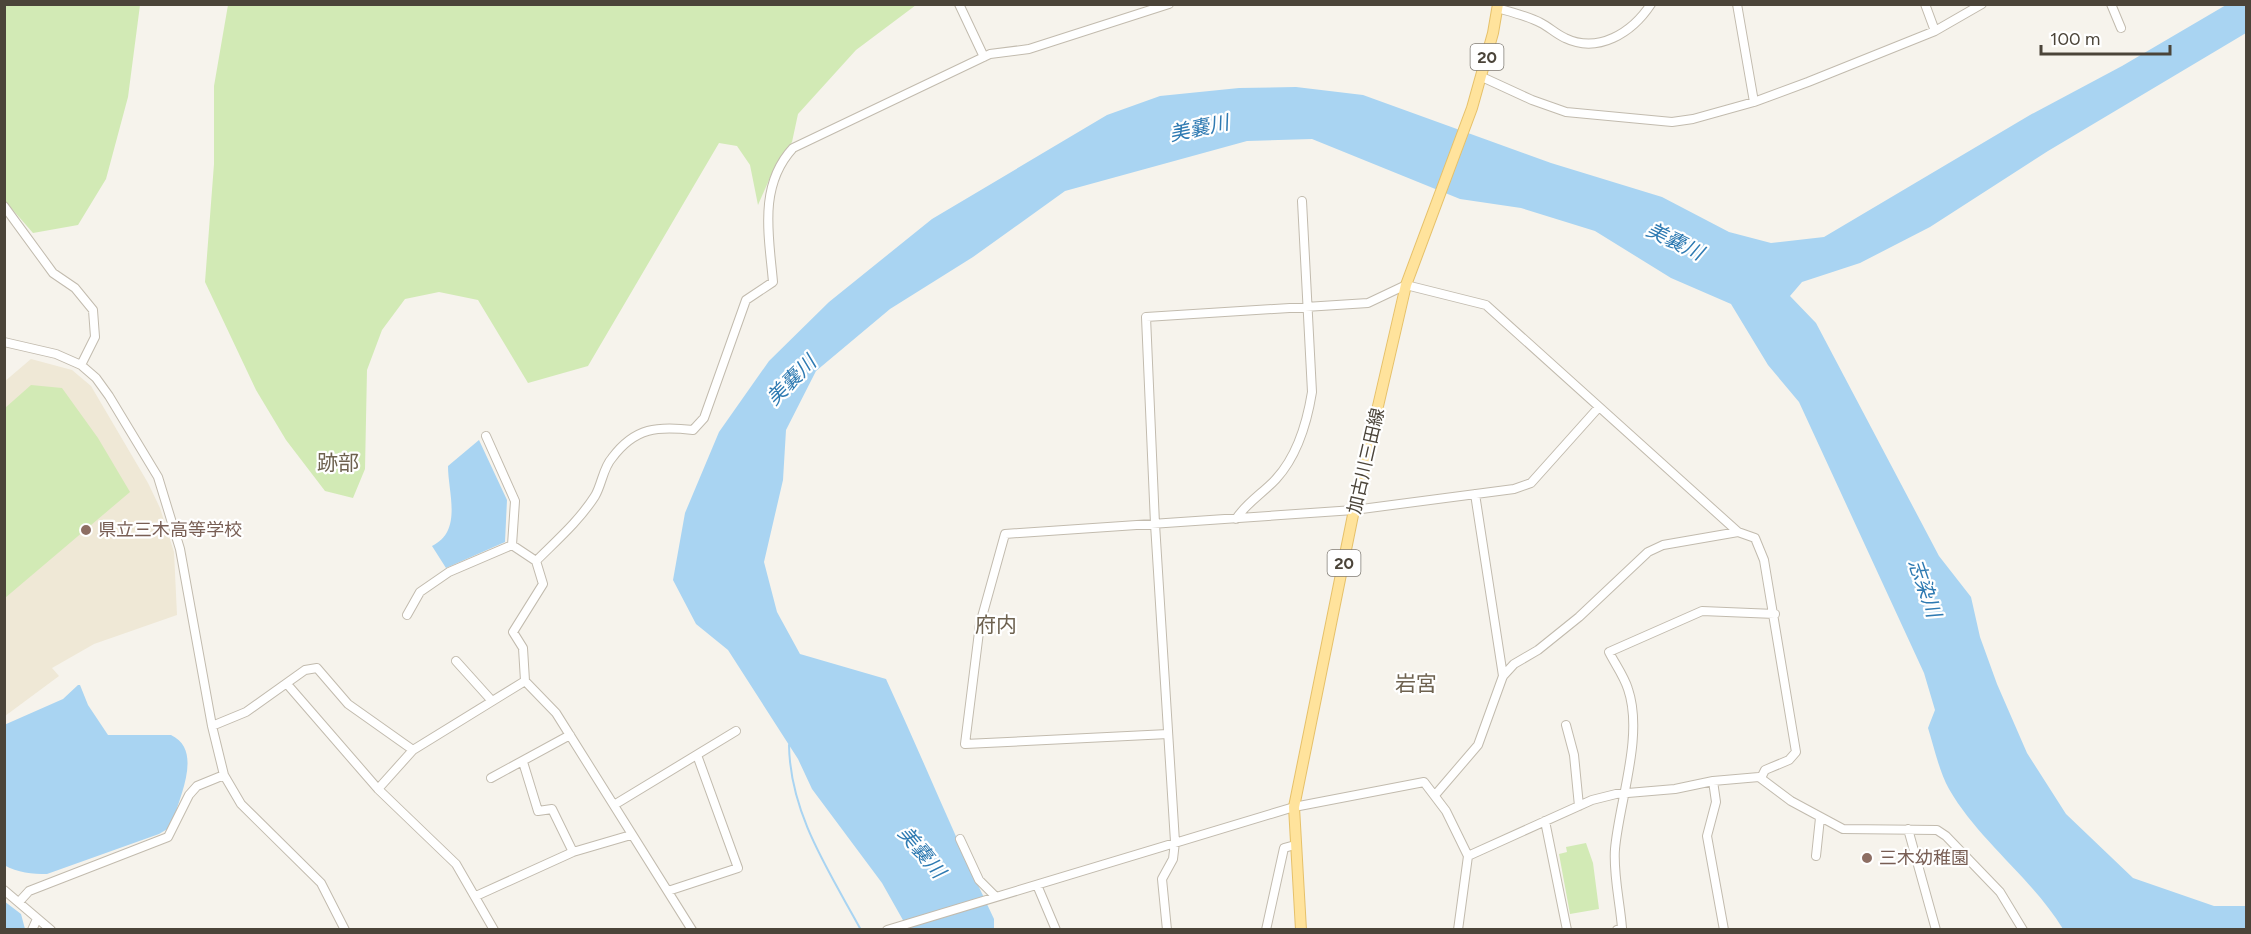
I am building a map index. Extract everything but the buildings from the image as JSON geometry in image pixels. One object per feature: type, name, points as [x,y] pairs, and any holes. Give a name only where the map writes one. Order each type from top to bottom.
[{"type":"main road","name":"加古川三田線","points":[[1301,930],[1294,807],[1354,510],[1406,285],[1472,108],[1482,77],[1498,6]]},
{"type":"street","points":[[959,4],[984,57]]},
{"type":"street","points":[[536,561],[571,527],[595,495],[611,458],[639,434],[659,427],[693,430],[704,418],[746,300],[773,282],[768,224],[769,190],[786,155],[793,148],[984,57],[1029,49],[1169,4]]},
{"type":"street","points":[[1498,6],[1540,22],[1565,38],[1585,45],[1598,44],[1631,28],[1651,4]]},
{"type":"street","points":[[1737,4],[1754,102]]},
{"type":"street","points":[[1925,4],[1935,31]]},
{"type":"street","points":[[1482,77],[1532,100],[1566,112],[1672,122],[1694,119],[1754,102],[1935,31],[1982,4]]},
{"type":"street","points":[[2112,5],[2121,28]]},
{"type":"street","points":[[1236,519],[1241,511],[1277,478],[1297,450],[1312,392],[1302,201]]},
{"type":"street","points":[[4,206],[53,273],[75,288],[93,310],[95,337],[81,365]]},
{"type":"street","points":[[1167,930],[1162,879],[1173,858],[1175,842],[1155,524],[1146,317],[1368,303],[1406,285],[1486,305],[1738,532],[1755,538],[1764,560],[1775,614],[1796,752],[1789,760],[1765,770],[1761,778]]},
{"type":"street","points":[[4,342],[56,354],[81,365],[96,378],[158,477],[180,549],[212,726],[224,775],[241,804],[321,883],[345,930]]},
{"type":"street","points":[[1168,734],[965,744],[980,624],[1005,534],[1354,510],[1475,494],[1531,483],[1599,407]]},
{"type":"street","points":[[486,436],[515,501],[512,545]]},
{"type":"street","points":[[1475,494],[1503,676]]},
{"type":"street","points":[[1436,795],[1478,745],[1503,676],[1514,664],[1538,651],[1579,617],[1648,552],[1663,545],[1738,532]]},
{"type":"street","points":[[512,545],[536,561],[543,585],[513,632],[523,648],[525,681],[556,713],[692,930]]},
{"type":"street","points":[[407,615],[420,592],[449,572],[512,545]]},
{"type":"street","points":[[1617,930],[1622,927],[1615,851],[1622,799],[1626,793],[1632,719],[1629,690],[1609,652],[1702,611],[1775,614]]},
{"type":"street","points":[[456,661],[492,701]]},
{"type":"street","points":[[212,726],[246,712],[305,670],[317,668],[348,704],[413,750]]},
{"type":"street","points":[[378,789],[413,750],[525,681]]},
{"type":"street","points":[[286,684],[378,789],[456,864],[494,930]]},
{"type":"street","points":[[1566,725],[1574,755],[1579,806]]},
{"type":"street","points":[[614,805],[736,731]]},
{"type":"street","points":[[491,778],[570,735]]},
{"type":"street","points":[[668,891],[738,868],[697,755]]},
{"type":"street","points":[[523,762],[538,811],[552,809],[573,852]]},
{"type":"street","points":[[19,902],[29,891],[168,837],[189,795],[197,786],[224,775]]},
{"type":"street","points":[[1468,856],[1592,800],[1626,793],[1675,789],[1750,776],[1761,778],[1791,801],[1843,829],[1937,830],[1946,836],[2001,892],[2023,930]]},
{"type":"street","points":[[1713,781],[1716,802],[1707,836],[1724,930]]},
{"type":"street","points":[[887,930],[1294,807],[1424,782],[1436,795],[1468,856],[1458,930]]},
{"type":"street","points":[[1816,856],[1821,818]]},
{"type":"street","points":[[1545,821],[1567,930]]},
{"type":"street","points":[[1908,829],[1936,930]]},
{"type":"street","points":[[476,896],[573,852],[631,835]]},
{"type":"street","points":[[960,839],[979,880],[995,897]]},
{"type":"street","points":[[1266,930],[1284,848],[1295,845]]},
{"type":"street","points":[[1037,885],[1056,930]]},
{"type":"street","points":[[4,890],[51,930]]},
{"type":"street","points":[[32,930],[37,919]]},
{"type":"shaded area","name":"県立三木高等学校","points":[[31,359],[72,370],[91,386],[148,483],[160,508],[174,552],[177,615],[94,644],[52,668],[59,676],[5,716],[4,382]]},
{"type":"green space","points":[[4,5],[140,5],[128,97],[106,179],[78,225],[33,233],[5,201]]},
{"type":"green space","points":[[228,5],[916,5],[856,50],[798,114],[792,142],[776,164],[758,205],[750,165],[737,146],[719,143],[588,366],[528,383],[478,300],[439,292],[405,299],[382,330],[367,370],[365,469],[353,498],[325,491],[286,440],[256,390],[205,282],[214,164],[214,86]]},
{"type":"green space","points":[[31,385],[62,388],[98,438],[130,492],[5,598],[5,408]]},
{"type":"green space","points":[[1586,843],[1593,863],[1599,909],[1570,914],[1559,854],[1567,852],[1566,847]]},
{"type":"water","points":[[2226,5],[2246,5],[2246,33],[2048,151],[1930,227],[1860,263],[1802,282],[1790,296],[1816,323],[1939,556],[1971,597],[1980,637],[1997,684],[2027,753],[2066,814],[2133,878],[2214,906],[2246,906],[2246,929],[2063,929],[2036,893],[1975,826],[1949,789],[1940,767],[1928,728],[1935,710],[1924,673],[1799,402],[1768,365],[1731,304],[1671,278],[1595,231],[1521,208],[1460,199],[1312,139],[1247,141],[1065,191],[973,257],[890,309],[816,371],[786,430],[783,480],[764,562],[777,612],[800,654],[886,679],[994,919],[994,929],[908,929],[882,883],[812,789],[798,759],[728,650],[696,624],[673,580],[685,513],[719,432],[769,361],[829,302],[932,219],[1107,115],[1160,96],[1239,88],[1296,87],[1363,95],[1551,163],[1662,197],[1729,232],[1771,243],[1824,237],[2030,115],[2122,66]]},
{"type":"water","points":[[479,440],[507,500],[505,542],[446,568],[432,546],[442,539],[451,521],[448,466]]},
{"type":"water","points":[[78,685],[108,735],[171,735],[181,742],[186,751],[187,774],[173,821],[169,828],[159,834],[47,874],[15,870],[4,865],[4,725],[63,699]]},
{"type":"water","points":[[4,901],[21,914],[25,929],[5,929]]},
{"type":"waterway","points":[[789,745],[796,795],[804,818],[824,864],[861,930]]},
{"type":"place","name":"県立三木高等学校","points":[[86,530]]},
{"type":"place","name":"三木幼稚園","points":[[1867,858]]},
{"type":"district","name":"跡部","points":[[338,463]]},
{"type":"district","name":"府内","points":[[996,625]]},
{"type":"district","name":"岩宮","points":[[1416,684]]},
{"type":"water label","name":"美嚢川","points":[[1199,128]]},
{"type":"water label","name":"美嚢川","points":[[1675,241]]},
{"type":"water label","name":"美嚢川","points":[[791,380]]},
{"type":"water label","name":"志染川","points":[[1925,588]]},
{"type":"water label","name":"美嚢川","points":[[922,852]]}]
